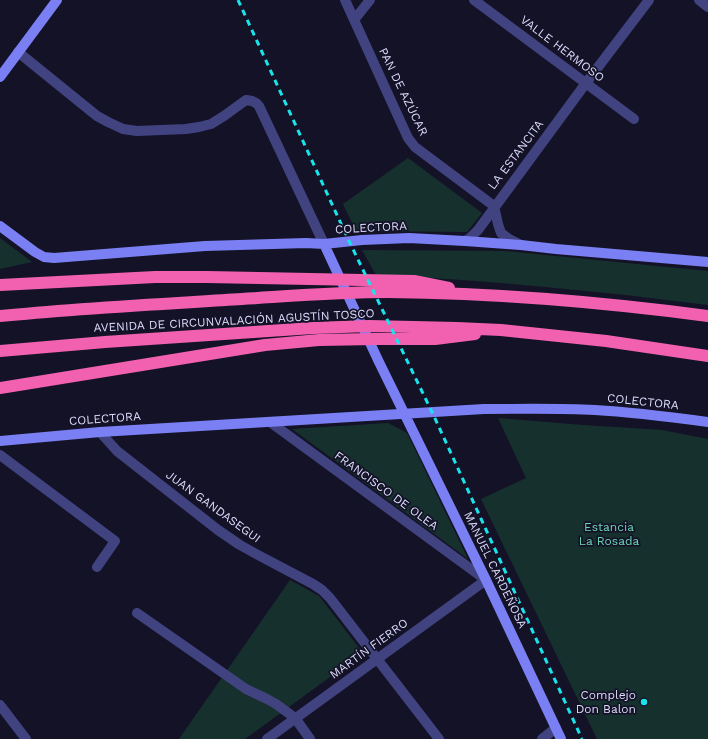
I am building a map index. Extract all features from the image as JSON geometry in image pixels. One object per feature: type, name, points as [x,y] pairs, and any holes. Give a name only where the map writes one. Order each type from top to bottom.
[{"type":"highway","points":[[0,285],[155,277],[414,281],[485,296]]},
{"type":"highway","name":"AVENIDA DE CIRCUNVALACIÓN AGUSTÍN TOSCO","points":[[0,316],[329,293],[388,292],[550,299],[708,316]]},
{"type":"highway","name":"AVENIDA DE CIRCUNVALACIÓN AGUSTÍN TOSCO","points":[[0,351],[105,342],[313,328],[369,326],[501,330],[606,341],[708,356]]},
{"type":"highway","points":[[0,388],[265,344],[319,340],[435,339],[501,330]]},
{"type":"main road","points":[[0,77],[57,0]]},
{"type":"main road","name":"COLECTORA","points":[[0,226],[35,252],[54,258],[205,246],[306,243],[324,244],[362,240],[409,238],[521,245],[708,262]]},
{"type":"main road","name":"MANUEL CARDEÑOSA","points":[[324,244],[403,413],[486,580],[561,739]]},
{"type":"main road","name":"COLECTORA","points":[[0,441],[100,432],[484,409],[596,410],[708,422]]},
{"type":"street","name":"PAN DE AZÚCAR","points":[[345,0],[408,138],[416,147],[494,206]]},
{"type":"street","points":[[354,20],[370,0]]},
{"type":"street","name":"VALLE HERMOSO","points":[[474,0],[634,119]]},
{"type":"street","name":"LA ESTANCITA","points":[[465,241],[474,234],[649,0]]},
{"type":"street","points":[[699,0],[708,7]]},
{"type":"street","points":[[18,52],[97,116],[123,129],[137,131],[199,127],[211,124],[246,100],[252,100],[259,106],[324,244]]},
{"type":"street","points":[[494,206],[501,233],[521,245]]},
{"type":"street","name":"FRANCISCO DE OLEA","points":[[270,422],[486,580]]},
{"type":"street","name":"JUAN GANDASEGUI","points":[[100,432],[117,451],[218,530],[240,545],[322,590],[330,598],[439,739]]},
{"type":"street","points":[[0,455],[115,541],[97,567]]},
{"type":"street","name":"MARTÍN FIERRO","points":[[267,739],[486,580]]},
{"type":"street","points":[[137,613],[246,689],[276,704],[294,718],[310,739]]},
{"type":"street","points":[[0,706],[26,739]]},
{"type":"street","points":[[542,739],[556,728]]},
{"type":"green space","points":[[408,158],[482,213],[467,232],[356,231],[343,204]]},
{"type":"green space","points":[[0,238],[32,262],[0,269]]},
{"type":"green space","points":[[362,250],[505,251],[708,271],[708,305],[542,287],[376,275]]},
{"type":"green space","name":"Estancia La Rosada","points":[[498,418],[662,430],[708,439],[708,739],[597,739],[481,499],[526,478]]},
{"type":"green space","points":[[388,423],[407,433],[468,559],[292,429]]},
{"type":"green space","points":[[290,580],[319,596],[363,653],[245,739],[179,739]]},
{"type":"railway","points":[[238,0],[349,241],[432,412],[582,739]]},
{"type":"place","name":"Complejo Don Balon","points":[[644,702]]}]
